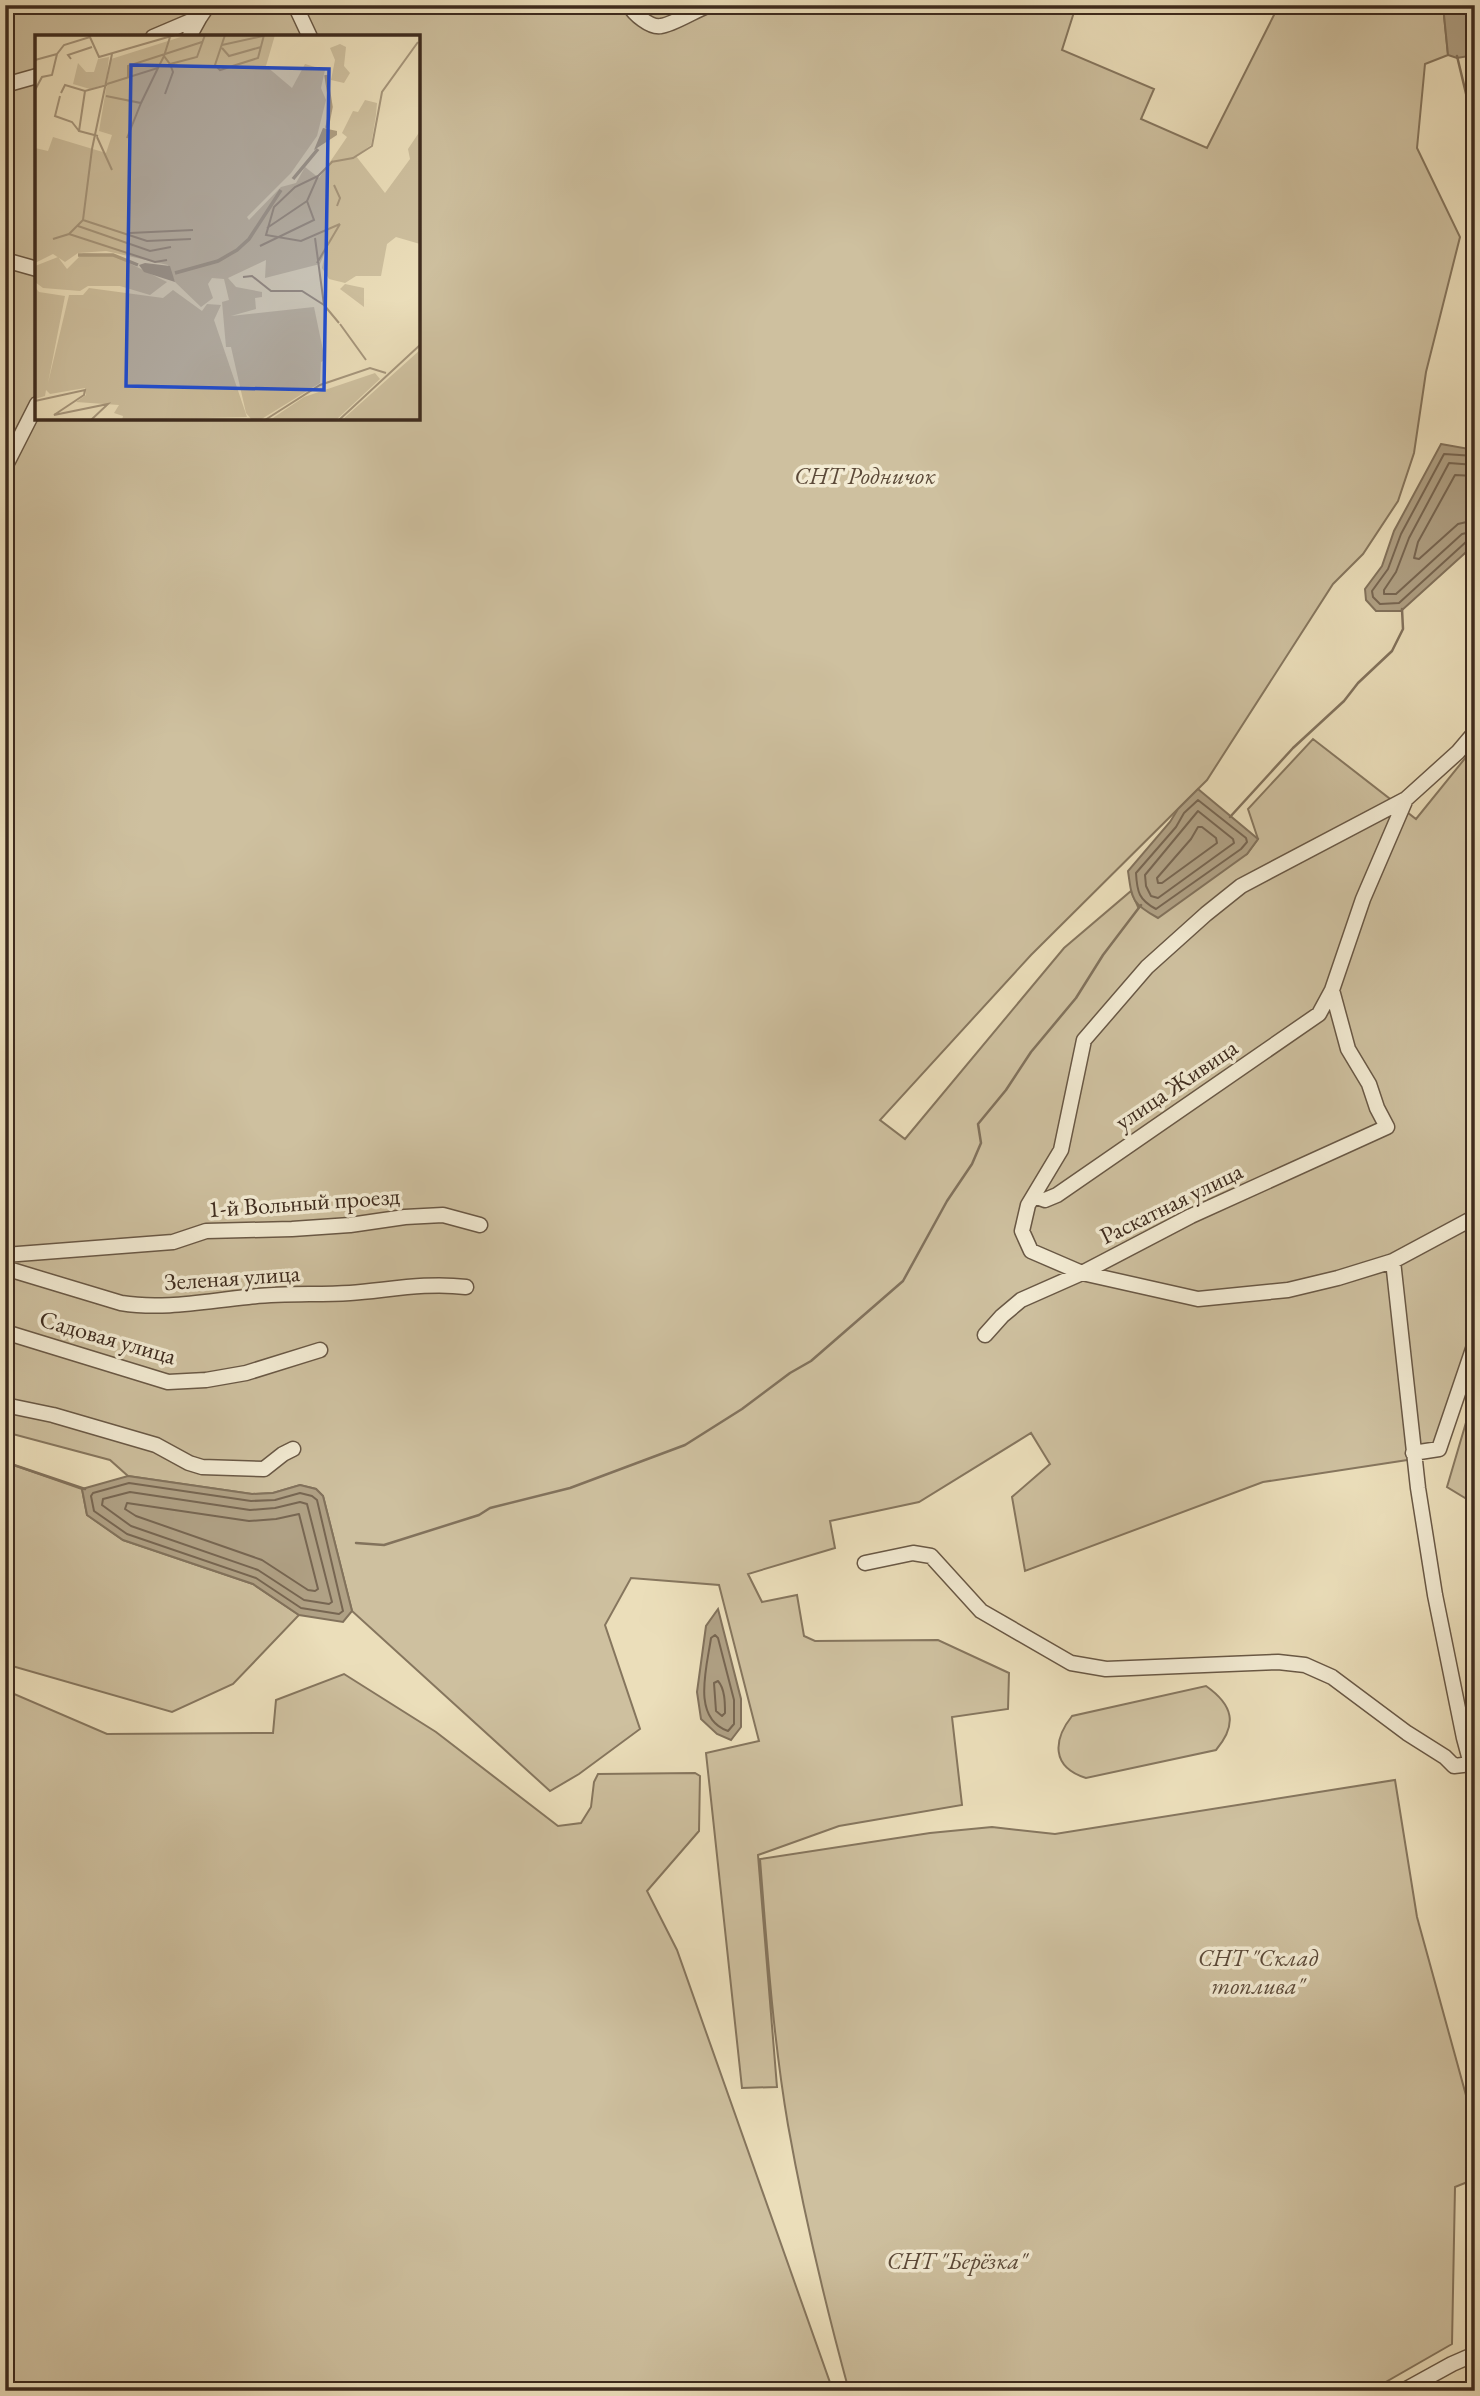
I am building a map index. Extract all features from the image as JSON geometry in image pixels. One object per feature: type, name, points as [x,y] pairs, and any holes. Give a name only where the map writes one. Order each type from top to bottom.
[{"type":"street","points":[[295,5],[309,35]]},
{"type":"street","points":[[629,5],[633,12],[652,24],[661,26],[709,5]]},
{"type":"street","points":[[157,35],[204,11]]},
{"type":"street","points":[[190,35],[204,11]]},
{"type":"street","points":[[5,85],[35,77]]},
{"type":"street","points":[[5,260],[35,268]]},
{"type":"street","points":[[5,467],[35,408]]},
{"type":"street","points":[[1475,732],[1458,752],[1406,799],[1241,886],[1147,967],[1084,1040],[1060,1150],[1028,1205],[1022,1231],[1031,1251],[1082,1273],[1198,1299],[1288,1290],[1338,1278],[1393,1261],[1475,1217]]},
{"type":"street","name":"улица Живица","points":[[1034,1196],[1045,1200],[1057,1195],[1319,1014],[1332,990],[1363,899],[1406,799]]},
{"type":"street","name":"Раскатная улица","points":[[985,1335],[1021,1300],[1082,1273],[1191,1216],[1387,1127],[1377,1108],[1370,1084],[1348,1049],[1332,990]]},
{"type":"street","name":"1-й Вольный проезд","points":[[5,1255],[173,1242],[206,1231],[304,1229],[405,1217],[443,1215],[480,1225]]},
{"type":"street","points":[[865,1563],[913,1553],[931,1556],[981,1611],[1071,1663],[1107,1669],[1278,1662],[1305,1665],[1332,1677],[1454,1766],[1473,1765],[1464,1738],[1435,1595],[1413,1453],[1393,1261]]},
{"type":"street","name":"Зеленая улица","points":[[5,1268],[139,1306],[350,1293],[438,1284],[466,1287]]},
{"type":"street","name":"Садовая улица","points":[[5,1332],[168,1382],[206,1380],[246,1373],[320,1350]]},
{"type":"street","points":[[1413,1453],[1439,1449],[1475,1343]]},
{"type":"street","points":[[5,1405],[53,1415],[156,1445],[202,1467],[264,1469],[293,1449]]},
{"type":"street","points":[[1403,2391],[1475,2354]]},
{"type":"green space","name":"СНТ Родничок","points":[[5,5],[1061,5],[1075,9],[1062,50],[1154,89],[1141,119],[1207,148],[1279,5],[1443,6],[1448,55],[1425,64],[1417,148],[1460,237],[1426,372],[1414,453],[1398,501],[1363,554],[1333,584],[1207,780],[1031,955],[880,1120],[905,1139],[1064,948],[1131,891],[1138,907],[1247,854],[1258,839],[1248,809],[1313,739],[1416,819],[1475,746],[1475,1363],[1443,1451],[1414,1459],[1263,1482],[1025,1571],[1012,1497],[1050,1464],[1031,1433],[919,1502],[830,1521],[835,1548],[748,1574],[762,1602],[797,1595],[804,1636],[815,1641],[938,1640],[1009,1673],[1008,1709],[952,1717],[962,1805],[839,1826],[758,1855],[777,2087],[742,2088],[706,1753],[759,1741],[719,1585],[631,1578],[605,1625],[640,1729],[579,1774],[550,1791],[352,1611],[323,1496],[316,1489],[300,1485],[273,1493],[252,1494],[128,1476],[110,1460],[5,1432]]},
{"type":"green space","points":[[1475,1392],[1475,1504],[1447,1487]]},
{"type":"green space","points":[[5,1462],[82,1489],[87,1515],[123,1540],[253,1584],[299,1615],[233,1684],[172,1712],[5,1664]]},
{"type":"green space","points":[[344,1674],[436,1732],[558,1826],[581,1823],[591,1807],[594,1782],[598,1774],[695,1773],[700,1776],[699,1831],[647,1891],[677,1950],[833,2391],[5,2391],[5,1690],[107,1734],[273,1733],[276,1700]]},
{"type":"green space","points":[[1206,1686],[1222,1700],[1229,1715],[1228,1732],[1216,1750],[1086,1778],[1066,1767],[1061,1760],[1061,1734],[1072,1716]]},
{"type":"green space","points":[[1395,1780],[1417,1917],[1475,2128],[1475,2179],[1455,2187],[1452,2344],[1370,2391],[849,2391],[815,2259],[788,2125],[774,2026],[760,1859],[930,1833],[992,1827],[1055,1834]]},
{"type":"water","points":[[1443,5],[1475,5],[1475,55],[1457,58],[1448,55]]},
{"type":"water","points":[[1441,444],[1475,450],[1475,544],[1401,611],[1376,611],[1366,600],[1365,589],[1382,566],[1394,531]]},
{"type":"water","points":[[1198,789],[1258,839],[1247,854],[1158,918],[1138,905],[1131,889],[1128,871],[1178,809]]},
{"type":"water","points":[[128,1476],[252,1494],[273,1493],[300,1485],[316,1489],[323,1496],[352,1611],[343,1622],[299,1615],[253,1584],[123,1540],[87,1515],[82,1489]]},
{"type":"water","points":[[718,1609],[741,1699],[741,1727],[731,1740],[717,1734],[701,1719],[697,1692],[706,1626]]},
{"type":"waterway","points":[[1457,56],[1475,131]]},
{"type":"waterway","points":[[1468,451],[1475,426]]},
{"type":"waterway","points":[[1230,817],[1293,748],[1344,701],[1358,683],[1392,651],[1403,629],[1402,609]]},
{"type":"waterway","points":[[356,1543],[384,1545],[479,1515],[490,1508],[570,1488],[685,1445],[811,1361],[903,1281],[947,1201],[972,1164],[981,1143],[978,1124],[1006,1090],[1031,1052],[1076,998],[1103,955],[1141,905]]},
{"type":"waterway","points":[[5,1462],[85,1489]]},
{"type":"park label","name":"СНТ \"Склад топлива\"","points":[[1258,1971]]},
{"type":"park label","name":"СНТ \"Берёзка\"","points":[[957,2260]]}]
